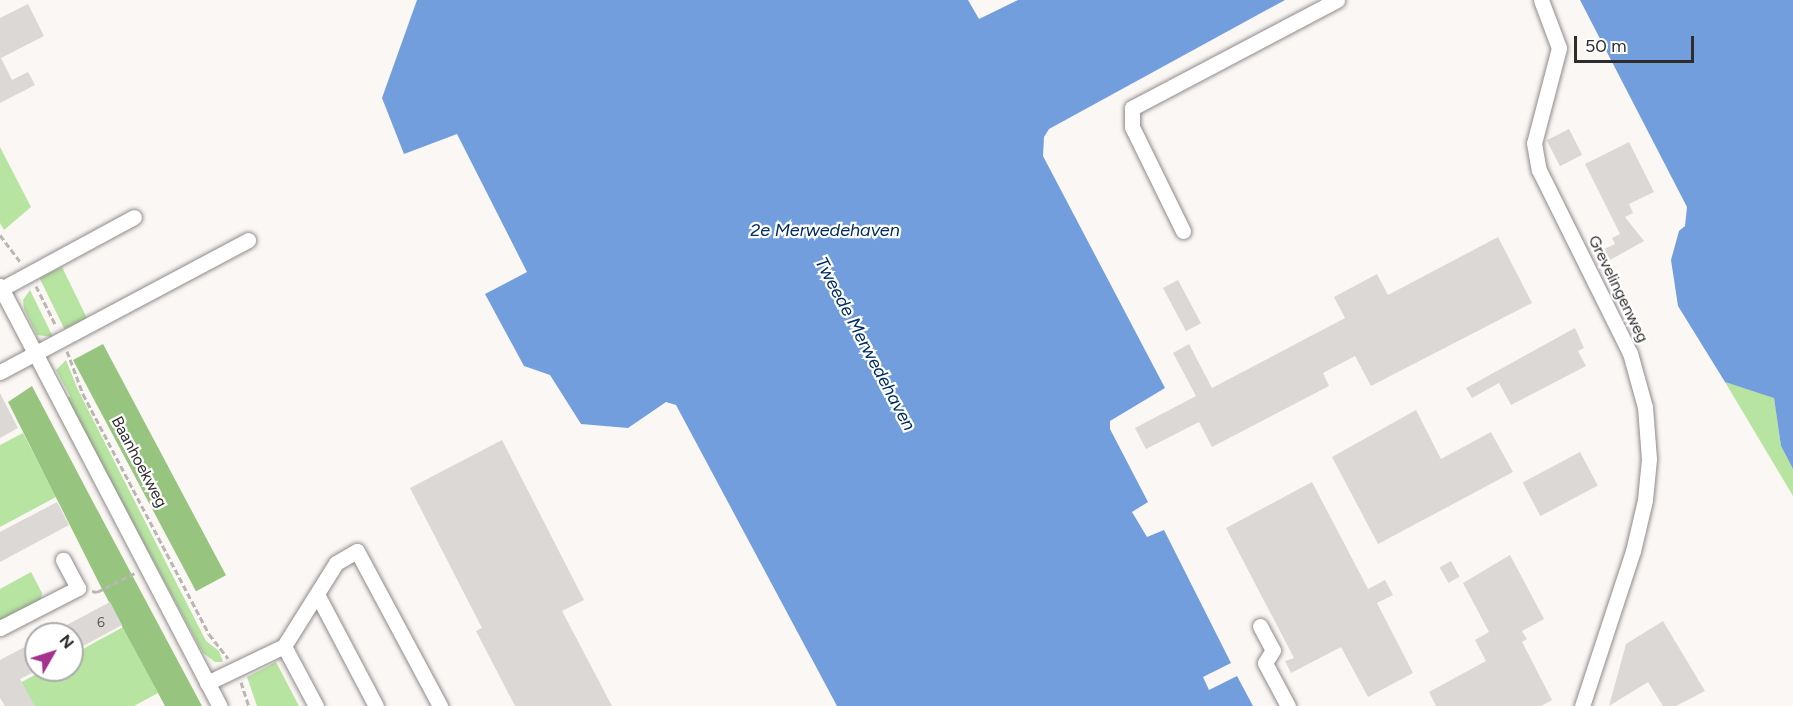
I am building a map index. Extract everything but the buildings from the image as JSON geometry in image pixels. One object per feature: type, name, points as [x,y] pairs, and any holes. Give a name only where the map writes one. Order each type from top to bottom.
[{"type":"street","name":"Grevelingenweg","points":[[1541,0],[1559,48],[1534,143],[1539,170],[1630,353],[1645,407],[1649,459],[1645,500],[1633,551],[1582,706]]},
{"type":"street","points":[[1183,231],[1132,127],[1132,108],[1331,1]]},
{"type":"street","points":[[134,217],[1,287],[220,706]]},
{"type":"street","points":[[0,372],[248,240]]},
{"type":"street","points":[[207,683],[284,646],[318,597],[336,563],[357,551],[440,706]]},
{"type":"street","points":[[0,628],[78,588],[63,560]]},
{"type":"street","points":[[318,597],[376,706]]},
{"type":"street","points":[[1260,626],[1273,650],[1265,663],[1288,706]]},
{"type":"street","points":[[284,646],[316,706]]},
{"type":"path","name":"Baanhoekweg","points":[[0,235],[29,273],[63,340],[83,394],[209,634],[236,671],[249,706]]},
{"type":"path","points":[[78,588],[98,592],[147,567]]},
{"type":"green space","points":[[0,147],[31,207],[4,230],[0,223]]},
{"type":"green space","points":[[62,267],[87,318],[65,329],[40,278]]},
{"type":"green space","points":[[30,290],[53,337],[37,335],[24,309],[23,300]]},
{"type":"green space","points":[[103,344],[226,575],[196,591],[73,360]]},
{"type":"green space","points":[[66,360],[78,390],[206,641],[219,651],[223,662],[215,662],[203,653],[67,400],[70,396],[56,370]]},
{"type":"green space","points":[[1725,382],[1774,397],[1781,446],[1793,469],[1793,496]]},
{"type":"green space","points":[[32,386],[202,706],[165,706],[101,587],[8,402]]},
{"type":"green space","points":[[23,433],[56,497],[0,527],[0,445]]},
{"type":"green space","points":[[31,572],[42,593],[41,600],[0,622],[0,589]]},
{"type":"green space","points":[[123,627],[158,693],[134,706],[13,706],[5,691],[24,681],[84,682],[84,648]]},
{"type":"green space","points":[[276,662],[299,706],[257,706],[247,677]]},
{"type":"water","name":"2e Merwedehaven","points":[[417,0],[968,0],[979,19],[1018,0],[1285,0],[1049,129],[1044,137],[1043,156],[1165,388],[1110,421],[1110,429],[1148,502],[1132,512],[1147,537],[1164,530],[1231,663],[1203,677],[1209,690],[1237,676],[1253,706],[837,706],[676,405],[666,402],[628,428],[581,424],[550,375],[524,366],[485,294],[527,272],[457,134],[404,154],[382,98]]},
{"type":"water","points":[[1580,0],[1793,0],[1793,469],[1781,446],[1774,398],[1725,382],[1678,306],[1671,260],[1679,231],[1685,226],[1687,207]]},
{"type":"water label","name":"Tweede Merwedehaven","points":[[865,344]]}]
